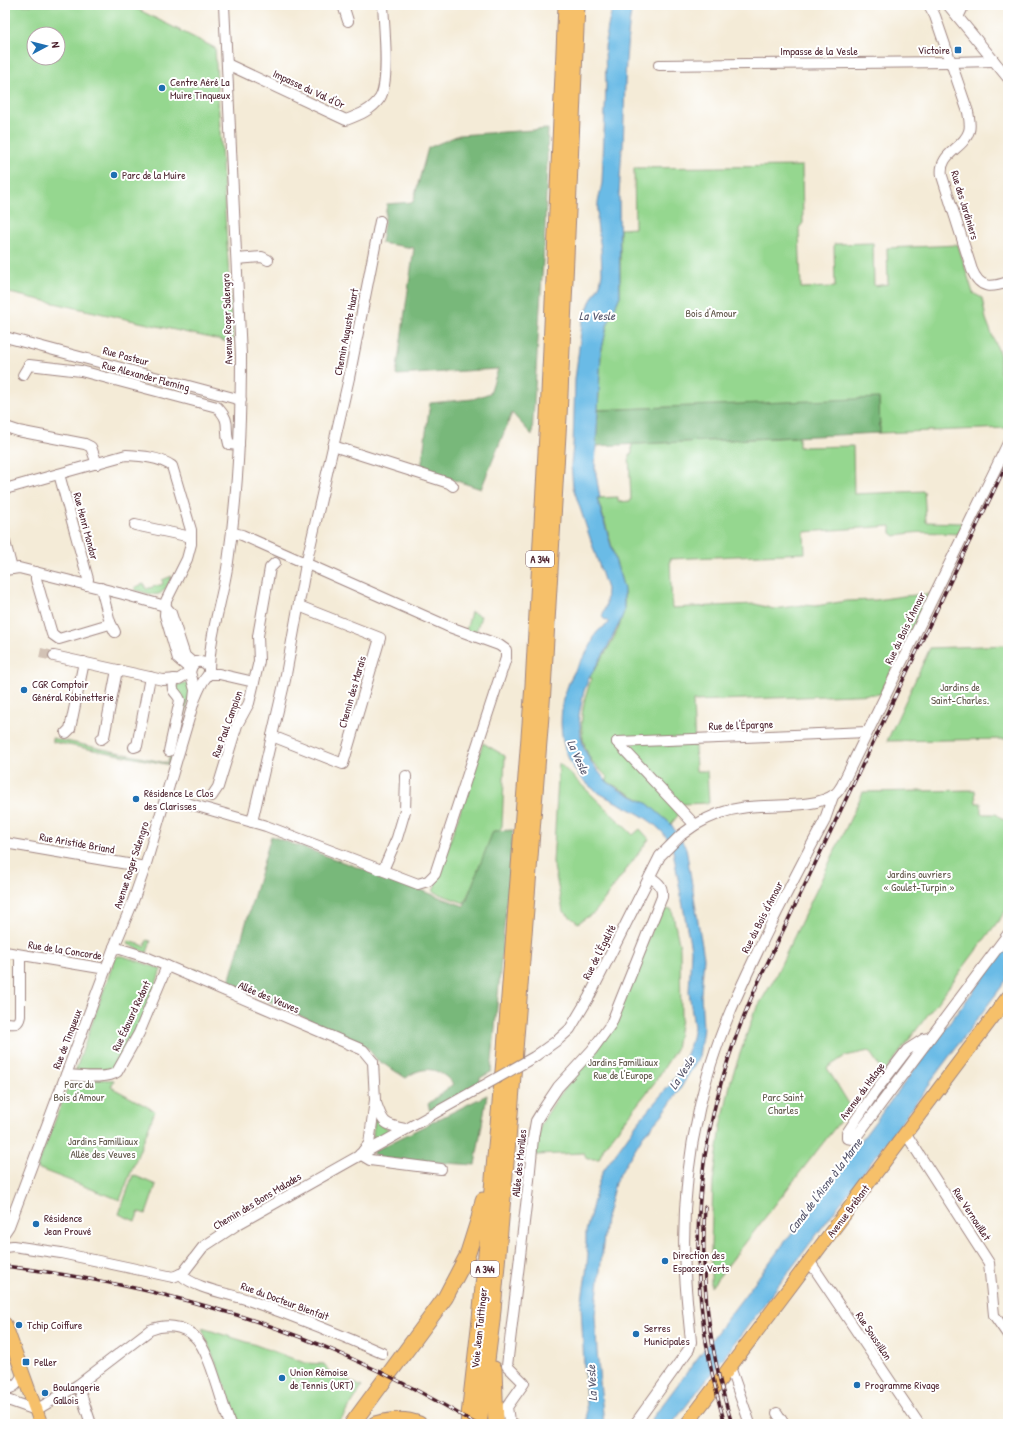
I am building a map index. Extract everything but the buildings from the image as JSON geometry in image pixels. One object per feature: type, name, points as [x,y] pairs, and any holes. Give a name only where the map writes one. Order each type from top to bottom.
[{"type":"highway","name":"A 344","points":[[505,1115],[549,408],[566,5]]},
{"type":"highway","name":"A 344","points":[[505,1115],[543,690],[560,409],[577,5]]},
{"type":"highway","name":"Voie Jean Taittinger","points":[[468,1424],[480,1320],[496,1140],[505,1115]]},
{"type":"highway","name":"Voie Jean Taittinger","points":[[480,1424],[492,1322],[505,1115]]},
{"type":"highway","points":[[352,1424],[445,1298],[459,1274],[467,1256],[479,1218],[496,1140]]},
{"type":"highway","points":[[492,1322],[496,1424]]},
{"type":"highway","points":[[375,1424],[399,1419],[420,1424]]},
{"type":"main road","name":"Avenue Brébant","points":[[687,1424],[1008,997]]},
{"type":"main road","points":[[5,1324],[41,1424]]},
{"type":"street","name":"Avenue Roger Salengro","points":[[194,701],[195,690],[193,669],[204,652],[213,630],[222,597],[232,533],[241,400],[241,355],[237,259],[224,5]]},
{"type":"street","points":[[343,5],[348,21]]},
{"type":"street","name":"Impasse du Val d'Or","points":[[227,64],[346,120],[361,114],[373,106],[381,97],[385,78],[386,60],[383,5]]},
{"type":"street","points":[[929,5],[935,16],[951,62]]},
{"type":"street","points":[[948,5],[1008,78]]},
{"type":"street","points":[[958,17],[962,9],[961,5]]},
{"type":"street","points":[[980,61],[982,45]]},
{"type":"street","name":"Impasse de la Vesle","points":[[659,64],[994,61]]},
{"type":"street","name":"Rue des Jardiniers","points":[[951,62],[968,112],[970,124],[966,137],[944,161],[941,170],[942,176],[972,270],[976,278],[985,286],[989,287],[1008,282]]},
{"type":"street","name":"Chemin Auguste Huart","points":[[306,564],[349,378],[380,221]]},
{"type":"street","points":[[237,259],[262,257],[268,260]]},
{"type":"street","name":"Rue Pasteur","points":[[5,337],[241,400]]},
{"type":"street","name":"Rue Alexander Fleming","points":[[23,375],[29,365],[81,371],[217,407],[223,413],[228,422],[228,444],[239,445]]},
{"type":"street","points":[[9,428],[85,444],[91,447],[97,464]]},
{"type":"street","name":"Rue du Bois d'Amour","points":[[635,1424],[690,1349],[691,1342],[685,1274],[685,1209],[691,1155],[698,1111],[712,1062],[729,1012],[745,977],[824,822],[833,796],[842,785],[1008,443]]},
{"type":"street","points":[[333,446],[449,483],[453,486]]},
{"type":"street","points":[[5,489],[126,456],[139,456],[165,461],[172,466],[190,530],[191,544],[187,559],[166,601],[166,606]]},
{"type":"street","name":"Rue Henri Mondor","points":[[59,474],[88,579],[87,585]]},
{"type":"street","points":[[135,525],[191,537]]},
{"type":"street","points":[[166,797],[252,822],[329,849],[418,884],[428,881],[435,874],[504,663],[506,650],[499,645],[447,626],[242,535],[232,533]]},
{"type":"street","points":[[5,542],[9,570],[19,568],[166,606],[171,613],[185,656],[193,669],[198,681],[207,674],[205,664],[202,662],[193,669],[179,679],[163,680],[54,656]]},
{"type":"street","name":"Rue Paul Campion","points":[[212,796],[218,787],[237,725],[249,703],[259,661],[258,636],[270,568],[275,563]]},
{"type":"street","points":[[252,822],[285,680],[306,564]]},
{"type":"street","points":[[36,572],[36,579],[52,634],[59,638],[106,625],[110,622]]},
{"type":"street","points":[[101,588],[110,622],[115,632]]},
{"type":"street","name":"Chemin des Marais","points":[[272,736],[343,764],[380,638],[298,606]]},
{"type":"street","name":"Avenue Roger Salengro","points":[[115,945],[132,904],[140,866],[166,797],[194,701],[207,674],[213,630]]},
{"type":"street","points":[[66,733],[70,729],[84,662]]},
{"type":"street","points":[[101,739],[104,737],[117,670]]},
{"type":"street","name":"Rue Paul Campion","points":[[207,674],[219,674],[254,682]]},
{"type":"street","points":[[134,747],[137,746],[150,677]]},
{"type":"street","points":[[169,751],[180,700],[179,697],[172,691],[174,679]]},
{"type":"street","name":"Rue de l'Épargne","points":[[695,825],[617,742],[867,732]]},
{"type":"street","points":[[383,870],[397,838],[405,811],[406,776]]},
{"type":"street","points":[[695,825],[718,814],[741,808],[801,804],[822,800],[833,796]]},
{"type":"street","name":"Rue de l'Égalité","points":[[483,1086],[534,1057],[570,1029],[590,997],[660,856],[681,835],[695,825]]},
{"type":"street","name":"Rue Aristide Briand","points":[[5,843],[140,866]]},
{"type":"street","name":"Allée des Morilles","points":[[514,1424],[509,1421],[507,1407],[524,1383],[507,1366],[536,1121],[558,1088],[592,1050],[611,1024],[662,896],[662,888],[659,883],[650,878]]},
{"type":"street","name":"Avenue du Halage","points":[[929,1038],[924,1039],[907,1050],[874,1093],[847,1133],[847,1138],[856,1138],[929,1038],[1008,934]]},
{"type":"street","name":"Allée des Veuves","points":[[115,945],[363,1050],[373,1062],[375,1100]]},
{"type":"street","name":"Rue de Tinqueux","points":[[5,1232],[9,1226],[115,945]]},
{"type":"street","name":"Rue de la Concorde","points":[[5,952],[106,969]]},
{"type":"street","name":"Rue de la Concorde","points":[[5,1023],[19,1022],[20,955]]},
{"type":"street","name":"Rue Édouard Redont","points":[[66,1075],[106,1076],[117,1072],[139,1033],[167,966]]},
{"type":"street","name":"Chemin des Bons Malades","points":[[177,1275],[183,1273],[203,1247],[238,1224],[483,1086]]},
{"type":"street","points":[[375,1100],[382,1119],[390,1126],[405,1129]]},
{"type":"street","name":"Chemin des Bons Malades","points":[[360,1154],[369,1144],[375,1100]]},
{"type":"street","name":"Rue Vernouillet","points":[[906,1134],[989,1263],[994,1315],[1008,1335]]},
{"type":"street","points":[[360,1154],[370,1160],[441,1169]]},
{"type":"street","name":"Rue du Docteur Bienfait","points":[[7,1245],[62,1253],[177,1275],[188,1281],[285,1313],[332,1331],[382,1353]]},
{"type":"street","name":"Rue Soussillon","points":[[810,1262],[919,1424]]},
{"type":"street","points":[[5,1399],[36,1410],[78,1385],[150,1330],[159,1326],[168,1326],[182,1329],[194,1336],[204,1349],[230,1424]]},
{"type":"street","points":[[730,1367],[750,1424]]},
{"type":"street","points":[[5,1389],[15,1386],[23,1375]]},
{"type":"street","points":[[78,1385],[91,1424]]},
{"type":"street","points":[[777,1413],[784,1424]]},
{"type":"green space","name":"Parc de la Muire","points":[[5,5],[129,5],[215,48],[233,343],[5,292]]},
{"type":"green space","points":[[548,129],[545,228],[532,435],[512,413],[481,489],[421,469],[430,403],[473,399],[490,393],[498,369],[396,375],[414,248],[381,243],[387,204],[413,202],[428,148],[459,135]]},
{"type":"green space","name":"Bois d'Amour","points":[[802,166],[803,223],[799,228],[801,288],[835,287],[834,244],[873,243],[874,286],[888,284],[887,248],[958,245],[973,293],[982,298],[986,319],[1000,355],[1000,373],[1008,373],[1008,428],[880,433],[879,399],[598,410],[601,353],[607,326],[620,296],[620,229],[635,228],[634,168]]},
{"type":"green space","points":[[879,398],[880,433],[596,446],[598,410]]},
{"type":"green space","points":[[799,437],[799,447],[853,446],[854,494],[924,491],[926,522],[964,523],[958,534],[918,532],[895,536],[891,533],[891,526],[804,532],[805,553],[670,559],[672,608],[755,604],[774,609],[929,594],[880,694],[693,701],[696,771],[707,771],[709,803],[683,804],[680,813],[671,824],[648,804],[606,781],[608,778],[591,760],[583,740],[582,719],[585,698],[592,678],[589,678],[618,630],[625,599],[607,528],[597,498],[618,497],[618,502],[631,501],[629,454],[632,454],[632,444]]},
{"type":"green space","points":[[172,576],[162,593],[154,595],[135,590],[135,587],[144,584],[146,589],[163,584],[162,580]]},
{"type":"green space","points":[[471,612],[481,616],[475,635],[466,631]]},
{"type":"green space","name":"Jardins de Saint-Charles.","points":[[1008,645],[1008,739],[887,741],[930,648]]},
{"type":"green space","points":[[184,683],[189,684],[191,688],[189,698],[171,762],[168,762],[183,703],[177,694],[177,685]]},
{"type":"green space","points":[[52,738],[171,764],[171,765],[53,742]]},
{"type":"green space","points":[[483,743],[505,756],[502,826],[464,903],[433,892]]},
{"type":"green space","points":[[559,763],[633,835],[640,829],[649,839],[595,912],[578,923],[563,911],[553,862]]},
{"type":"green space","name":"Jardins ouvriers « Goulet-Turpin »","points":[[975,790],[976,803],[981,803],[981,814],[996,814],[1008,823],[1008,908],[884,1073],[869,1051],[845,1056],[827,1068],[851,1107],[711,1287],[713,1182],[721,1127],[731,1080],[754,1013],[773,981],[863,792]]},
{"type":"green space","points":[[513,830],[491,1072],[480,1078],[480,1083],[430,1111],[428,1104],[453,1084],[442,1074],[436,1071],[425,1070],[419,1071],[406,1078],[376,1059],[368,1048],[229,982],[271,836],[464,906],[493,831]]},
{"type":"green space","name":"Jardins Familliaux Rue de l'Europe","points":[[661,908],[672,910],[680,948],[681,1019],[676,1049],[655,1082],[604,1147],[599,1159],[587,1159],[584,1153],[536,1155],[541,1124],[556,1100],[611,1028]]},
{"type":"green space","points":[[147,940],[151,941],[147,953],[128,944],[129,941],[145,946]]},
{"type":"green space","points":[[118,956],[123,956],[161,969],[148,1008],[112,1072],[75,1072],[115,958]]},
{"type":"green space","points":[[195,969],[224,980],[223,985],[194,973]]},
{"type":"green space","name":"Jardins Familliaux Allée des Veuves","points":[[74,1078],[114,1080],[111,1087],[155,1111],[120,1200],[37,1168],[70,1081]]},
{"type":"green space","points":[[487,1095],[475,1165],[374,1158],[374,1151]]},
{"type":"green space","points":[[375,1115],[383,1125],[394,1132],[372,1144]]},
{"type":"green space","points":[[133,1175],[156,1185],[146,1214],[139,1212],[135,1221],[119,1214]]},
{"type":"green space","name":"Union Rémoise de Tennis (URT)","points":[[202,1328],[253,1344],[305,1363],[324,1364],[331,1374],[336,1374],[362,1387],[337,1424],[240,1424]]},
{"type":"water","name":"La Vesle","points":[[613,5],[632,5],[626,58],[623,148],[619,194],[620,296],[607,326],[601,353],[595,468],[600,498],[597,498],[624,589],[624,612],[607,648],[589,678],[584,691],[579,715],[584,748],[591,762],[606,781],[618,789],[648,804],[671,824],[686,848],[704,958],[701,994],[703,1028],[699,1057],[679,1091],[662,1115],[643,1136],[615,1183],[606,1218],[595,1315],[604,1424],[587,1424],[581,1306],[588,1254],[586,1247],[586,1232],[598,1184],[603,1171],[638,1122],[669,1086],[678,1073],[691,1042],[694,1027],[689,992],[691,950],[673,851],[667,838],[652,823],[634,811],[596,791],[584,781],[568,758],[561,731],[563,702],[569,682],[591,645],[596,633],[609,623],[602,617],[606,605],[607,589],[573,487],[571,465],[575,380],[582,323],[590,302],[600,284],[602,273],[601,249],[597,223],[598,203],[602,183],[606,86],[605,47]]},
{"type":"water","points":[[1008,945],[1008,978],[930,1082],[931,1083],[672,1424],[648,1424]]},
{"type":"tunnel","points":[[40,653],[54,656]]},
{"type":"railway","points":[[725,1424],[711,1367],[702,1312],[698,1257],[700,1202],[706,1148],[718,1095],[734,1041],[756,987],[1008,461]]},
{"type":"railway","points":[[705,1207],[704,1262],[708,1317],[712,1344],[724,1398],[732,1424]]},
{"type":"railway","points":[[5,1266],[84,1278],[136,1288],[247,1318],[315,1343],[381,1372],[476,1424]]},
{"type":"place","name":"Victoire","points":[[958,50]]},
{"type":"place","name":"Centre Aéré La Muire Tinqueux","points":[[162,88]]},
{"type":"place","name":"Parc de la Muire","points":[[114,175]]},
{"type":"place","name":"CGR Comptoir Général Robinetterie","points":[[24,690]]},
{"type":"place","name":"Résidence Le Clos des Clarisses","points":[[136,799]]},
{"type":"place","name":"Résidence Jean Prouvé","points":[[36,1224]]},
{"type":"place","name":"Direction des Espaces Verts","points":[[665,1261]]},
{"type":"place","name":"Tchip Coiffure","points":[[19,1325]]},
{"type":"place","name":"Serres Municipales","points":[[636,1334]]},
{"type":"place","name":"Peller","points":[[26,1362]]},
{"type":"place","name":"Union Rémoise de Tennis (URT)","points":[[282,1378]]},
{"type":"place","name":"Programme Rivage","points":[[857,1385]]},
{"type":"place","name":"Boulangerie Gallois","points":[[45,1393]]},
{"type":"park label","name":"Parc du Bois d'Amour","points":[[79,1090]]},
{"type":"park label","name":"Parc Saint Charles","points":[[783,1103]]},
{"type":"water label","name":"Canal de l'Aisne à la Marne","points":[[825,1186]]}]
